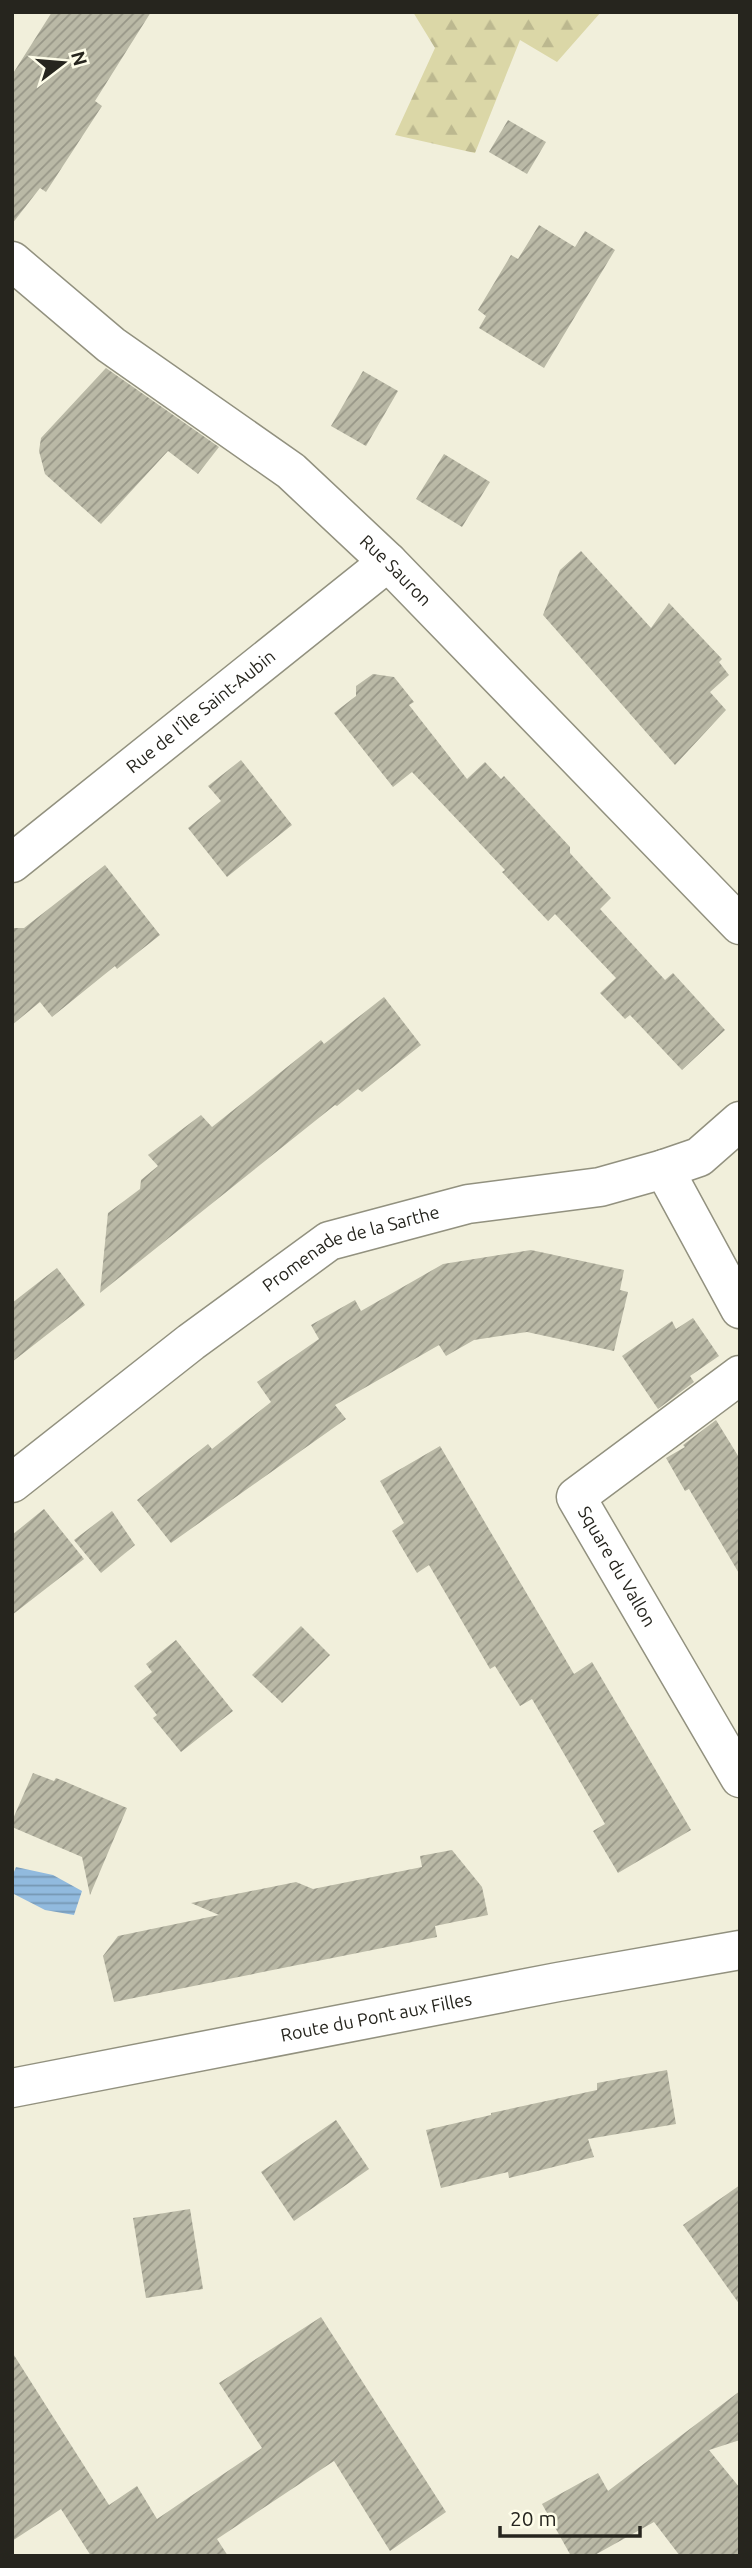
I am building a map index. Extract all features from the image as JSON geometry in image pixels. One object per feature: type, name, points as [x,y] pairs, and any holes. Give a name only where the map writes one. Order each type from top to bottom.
[{"type":"street","name":"Rue Sauron","points":[[12,261],[111,345],[291,471],[388,562],[740,925]]},
{"type":"street","name":"Rue de l'Île Saint-Aubin","points":[[12,863],[388,562]]},
{"type":"street","name":"Promenade de la Sarthe","points":[[12,1483],[191,1342],[329,1241],[468,1204],[600,1187],[664,1169],[699,1157],[740,1121]]},
{"type":"street","points":[[664,1169],[740,1309]]},
{"type":"street","name":"Square du Vallon","points":[[740,1375],[576,1497],[740,1779]]},
{"type":"street","name":"Route du Pont aux Filles","points":[[12,2088],[558,1982],[740,1950]]},
{"type":"green space","points":[[413,12],[601,12],[557,62],[520,40],[475,153],[395,135],[435,48]]},
{"type":"water","points":[[16,1867],[53,1875],[82,1891],[74,1915],[45,1910],[12,1893],[12,1877]]},
{"type":"building","points":[[52,12],[151,12],[95,101],[102,106],[46,192],[40,188],[12,224],[12,75]]},
{"type":"building","points":[[508,120],[546,142],[527,174],[489,152]]},
{"type":"building","points":[[539,225],[575,247],[585,231],[615,250],[544,368],[479,328],[486,316],[478,310],[511,255],[518,259]]},
{"type":"building","points":[[106,368],[219,447],[198,474],[168,451],[101,524],[45,474],[39,451],[41,438]]},
{"type":"building","points":[[363,371],[398,391],[366,446],[331,426]]},
{"type":"building","points":[[444,454],[490,482],[462,527],[416,499]]},
{"type":"building","points":[[581,551],[651,628],[669,603],[722,659],[719,662],[729,675],[710,692],[726,710],[675,765],[543,615],[560,570]]},
{"type":"building","points":[[373,674],[394,677],[414,702],[409,705],[467,779],[485,762],[501,779],[504,776],[570,847],[570,853],[611,898],[600,909],[665,980],[673,973],[725,1030],[682,1070],[630,1015],[625,1019],[600,993],[616,978],[555,914],[548,921],[502,872],[505,870],[412,772],[393,787],[334,713],[356,696],[356,686]]},
{"type":"building","points":[[241,760],[292,825],[227,877],[188,828],[221,801],[208,786]]},
{"type":"building","points":[[105,865],[160,935],[117,969],[115,966],[52,1017],[40,1002],[12,1025],[12,928],[24,928]]},
{"type":"building","points":[[384,997],[421,1045],[362,1092],[358,1089],[335,1105],[100,1293],[108,1213],[140,1189],[141,1180],[158,1166],[148,1155],[201,1115],[212,1127],[321,1040],[324,1044]]},
{"type":"building","points":[[531,1250],[624,1270],[620,1290],[628,1292],[614,1351],[527,1332],[474,1340],[446,1356],[439,1345],[335,1405],[346,1419],[171,1543],[137,1500],[208,1444],[212,1449],[271,1402],[257,1382],[319,1339],[311,1325],[355,1300],[361,1311],[443,1264]]},
{"type":"building","points":[[57,1268],[85,1305],[12,1362],[12,1303]]},
{"type":"building","points":[[693,1318],[719,1356],[690,1376],[694,1382],[658,1409],[622,1356],[672,1321],[676,1329]]},
{"type":"building","points":[[716,1420],[740,1459],[740,1575],[689,1489],[685,1491],[666,1458],[685,1447],[683,1445]]},
{"type":"building","points":[[440,1446],[574,1674],[592,1662],[691,1830],[618,1873],[593,1831],[605,1824],[532,1699],[520,1706],[495,1666],[490,1669],[429,1565],[417,1573],[392,1531],[404,1523],[380,1481]]},
{"type":"building","points":[[44,1509],[84,1559],[12,1615],[12,1535]]},
{"type":"building","points":[[112,1511],[135,1545],[101,1573],[74,1540]]},
{"type":"building","points":[[301,1626],[330,1655],[282,1703],[252,1675]]},
{"type":"building","points":[[176,1640],[233,1711],[181,1752],[153,1718],[157,1715],[134,1686],[152,1672],[146,1664]]},
{"type":"building","points":[[33,1773],[54,1781],[56,1778],[127,1808],[90,1895],[82,1857],[12,1827],[12,1821]]},
{"type":"building","points":[[452,1850],[482,1887],[488,1915],[435,1926],[437,1937],[114,2002],[103,1956],[118,1936],[219,1915],[191,1903],[296,1882],[313,1889],[422,1867],[420,1856]]},
{"type":"building","points":[[667,2070],[676,2124],[588,2139],[594,2157],[509,2178],[508,2172],[441,2188],[426,2130],[597,2090],[597,2083]]},
{"type":"building","points":[[336,2120],[369,2169],[294,2221],[261,2172]]},
{"type":"building","points":[[740,2185],[740,2305],[683,2225]]},
{"type":"building","points":[[190,2209],[203,2289],[146,2298],[133,2218]]},
{"type":"building","points":[[321,2317],[446,2512],[390,2551],[334,2461],[217,2539],[228,2556],[91,2556],[61,2509],[12,2541],[12,2352],[109,2505],[137,2486],[157,2519],[262,2448],[219,2383]]},
{"type":"building","points":[[740,2391],[740,2440],[709,2450],[740,2488],[740,2556],[680,2556],[654,2522],[593,2556],[571,2556],[542,2504],[598,2473],[608,2491]]}]
